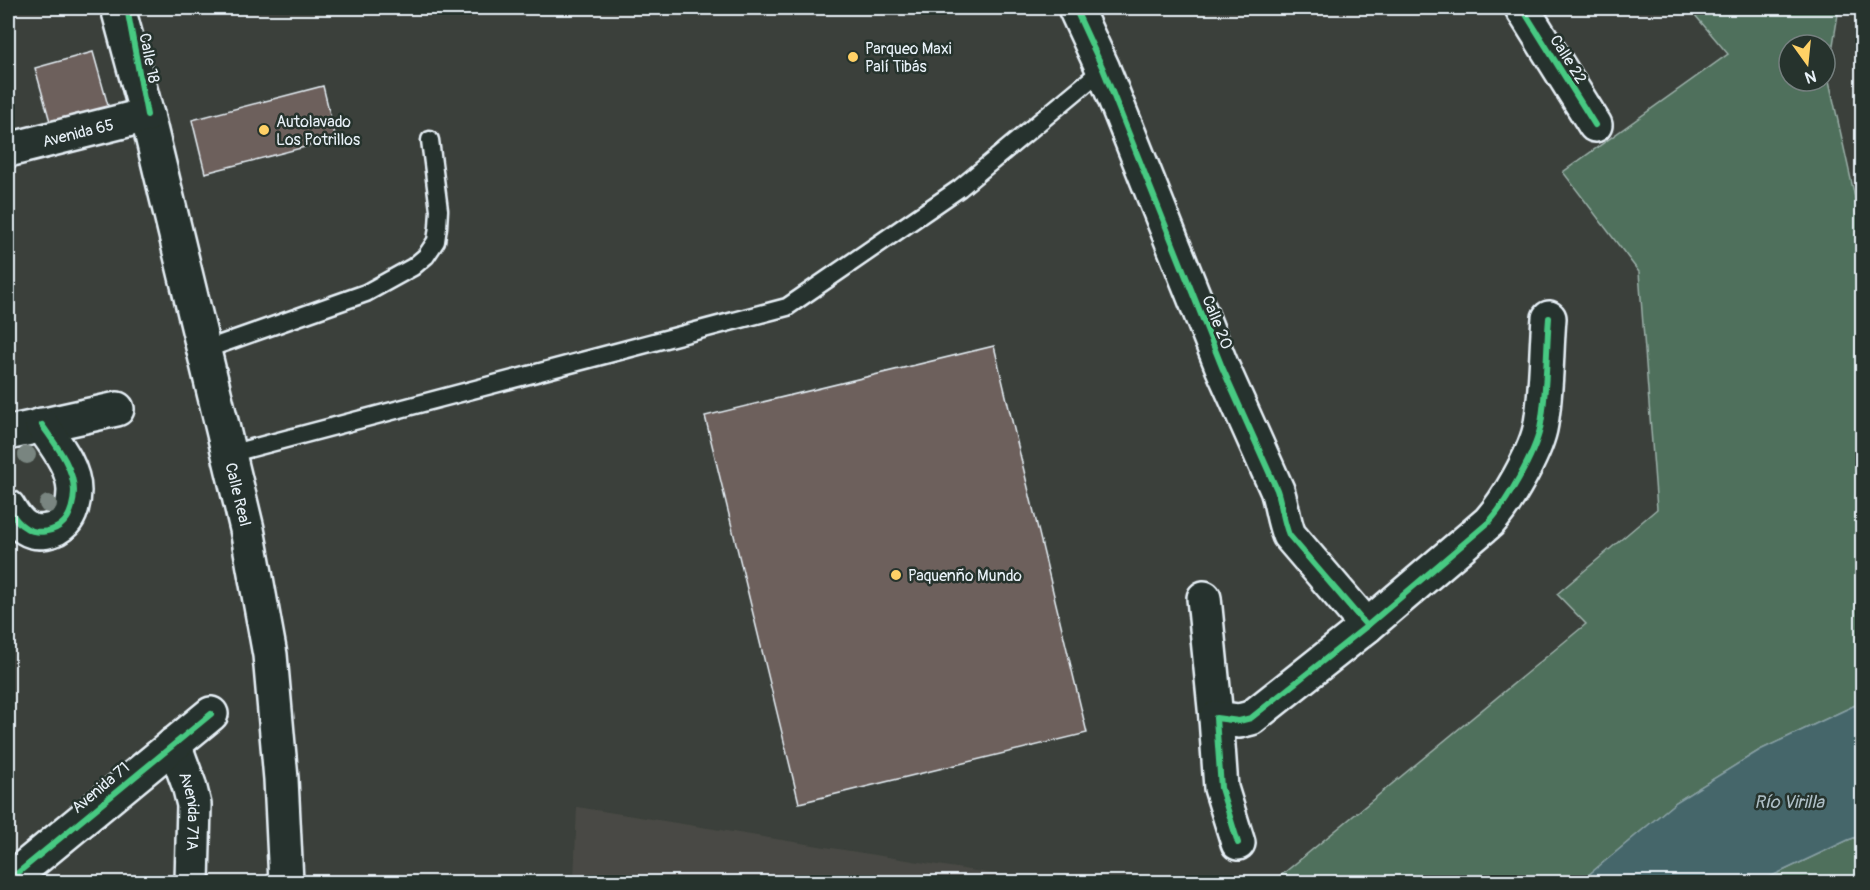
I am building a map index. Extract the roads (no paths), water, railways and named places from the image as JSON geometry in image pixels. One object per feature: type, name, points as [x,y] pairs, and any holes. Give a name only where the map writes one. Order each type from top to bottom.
[{"type":"street","points":[[117,8],[147,114]]},
{"type":"street","name":"Calle 18","points":[[127,8],[147,114]]},
{"type":"street","name":"Calle 20","points":[[1075,8],[1103,69],[1222,366],[1277,490],[1283,521],[1289,535],[1367,626]]},
{"type":"street","name":"Calle 22","points":[[1522,8],[1594,124]]},
{"type":"street","name":"Avenida 65","points":[[8,150],[147,114]]},
{"type":"street","name":"Calle Real","points":[[147,114],[247,529],[270,655],[281,779],[286,882]]},
{"type":"street","points":[[1216,718],[1239,721],[1251,718],[1367,626],[1489,522],[1499,510],[1521,473],[1539,432],[1549,318]]},
{"type":"street","points":[[8,434],[117,409]]},
{"type":"street","points":[[8,507],[16,520],[27,529],[38,532],[51,530],[64,522],[72,506],[74,490],[70,472],[42,425]]},
{"type":"street","points":[[1203,598],[1221,788],[1238,843]]},
{"type":"street","name":"Avenida 71","points":[[10,875],[211,714]]},
{"type":"street","name":"Avenida 71A","points":[[174,744],[194,805],[192,882]]},
{"type":"lane","points":[[229,454],[787,308],[960,188],[1103,69]]},
{"type":"lane","points":[[204,350],[366,293],[413,267],[426,256],[436,241],[439,210],[430,140]]},
{"type":"water","name":"Río Virilla","points":[[1862,702],[1862,835],[1759,882],[1580,882],[1676,802],[1760,750]]},
{"type":"place","name":"Parqueo Maxi Palí Tibás","points":[[853,57]]},
{"type":"place","name":"Autolavado Los Potrillos","points":[[264,130]]},
{"type":"place","name":"Paquenño Mundo","points":[[896,575]]}]
